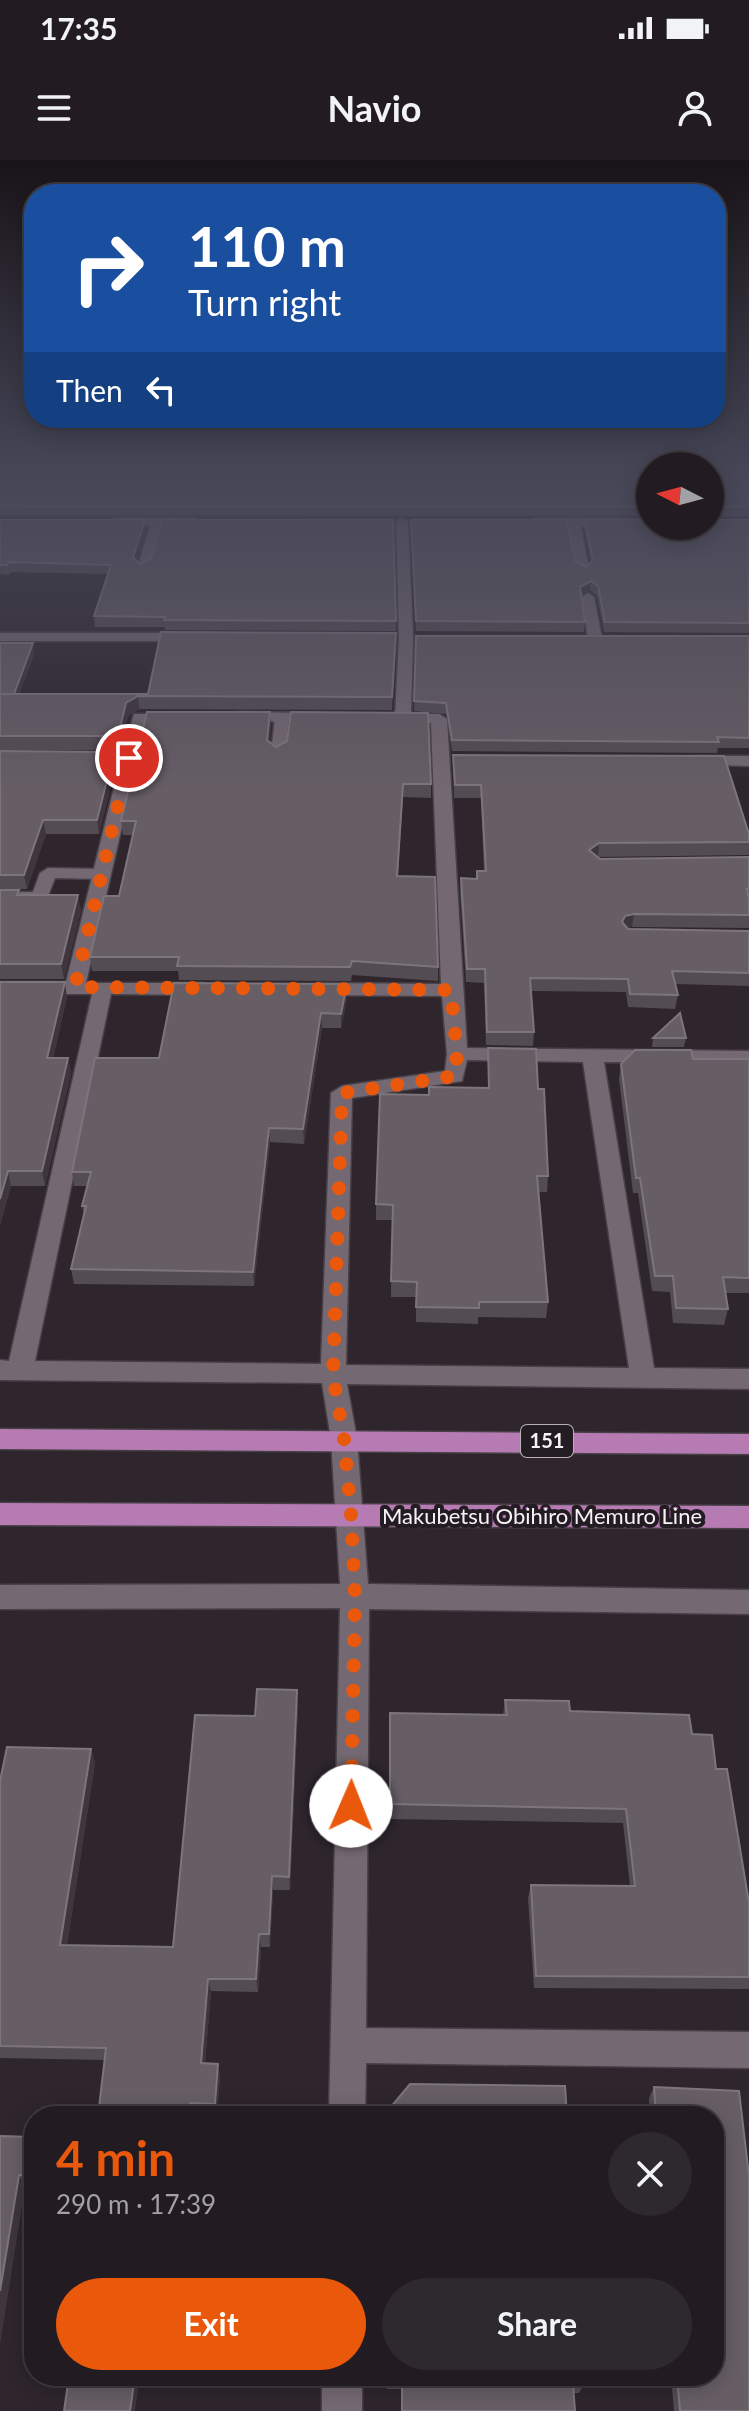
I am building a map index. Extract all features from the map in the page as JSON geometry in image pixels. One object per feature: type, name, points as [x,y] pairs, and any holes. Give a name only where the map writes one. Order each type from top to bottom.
[{"type":"main road","name":"151","points":[[0,1439],[749,1444]]},
{"type":"main road","name":"Makubetsu Obihiro Memuro Line","points":[[0,1514],[749,1517]]},
{"type":"street","points":[[347,2106],[355,1596],[344,1439],[333,1376],[342,1093],[455,1076],[457,1054],[451,990],[448,759],[439,719],[396,718],[406,638],[404,580]]},
{"type":"street","points":[[0,637],[203,637]]},
{"type":"street","points":[[75,987],[139,717],[343,718]]},
{"type":"street","points":[[72,758],[129,758]]},
{"type":"street","points":[[685,761],[748,764]]},
{"type":"street","points":[[0,988],[229,989]]},
{"type":"street","points":[[103,988],[10,1370],[749,1379]]},
{"type":"street","points":[[293,989],[451,990]]},
{"type":"street","points":[[457,1054],[749,1057]]},
{"type":"street","points":[[593,1057],[643,1377]]},
{"type":"street","points":[[0,1597],[355,1596],[749,1602]]},
{"type":"street","points":[[348,2045],[749,2050]]},
{"type":"street","points":[[342,2386],[342,2411]]},
{"type":"lane","points":[[588,597],[595,639]]},
{"type":"lane","points":[[278,754],[282,717]]},
{"type":"lane","points":[[0,897],[40,897],[48,873],[101,874]]},
{"type":"building","points":[[106,580],[395,580],[396,621],[164,620],[165,617],[94,616]]},
{"type":"building","points":[[414,580],[749,580],[749,623],[605,622],[598,586],[591,581],[580,587],[585,622],[416,621]]},
{"type":"building","points":[[161,632],[396,633],[392,697],[138,696],[126,703],[118,736],[0,736],[0,694],[148,694]]},
{"type":"building","points":[[416,636],[749,636],[749,738],[717,737],[719,742],[452,740],[446,703],[414,701]]},
{"type":"building","points":[[0,643],[33,643],[14,694],[0,694]]},
{"type":"building","points":[[147,712],[270,712],[267,740],[276,747],[287,741],[291,712],[428,713],[431,784],[403,784],[397,876],[435,877],[438,967],[352,961],[350,967],[177,966],[179,957],[90,957],[104,896],[119,896],[136,821],[121,821]]},
{"type":"building","points":[[0,751],[114,752],[97,820],[43,820],[24,875],[0,875]]},
{"type":"building","points":[[453,755],[724,756],[749,842],[599,843],[589,850],[600,859],[749,857],[749,915],[634,914],[625,916],[622,922],[628,929],[749,931],[749,973],[672,971],[678,995],[630,994],[628,979],[530,978],[534,1032],[487,1032],[485,969],[467,969],[461,878],[477,879],[477,871],[486,871],[481,785],[455,785]]},
{"type":"building","points":[[0,890],[19,890],[17,895],[78,895],[61,964],[0,964]]},
{"type":"building","points":[[0,982],[65,982],[47,1058],[68,1058],[42,1171],[8,1171],[0,1199]]},
{"type":"building","points":[[174,983],[347,984],[341,1014],[321,1013],[303,1129],[269,1128],[253,1272],[71,1269],[91,1172],[72,1172],[95,1058],[159,1058]]},
{"type":"building","points":[[680,1013],[686,1038],[653,1038]]},
{"type":"building","points":[[488,1048],[536,1049],[538,1089],[544,1089],[548,1176],[537,1176],[548,1302],[479,1302],[479,1308],[416,1307],[417,1282],[391,1281],[393,1205],[376,1204],[380,1094],[429,1095],[429,1087],[489,1088]]},
{"type":"building","points":[[635,1050],[691,1050],[693,1059],[749,1059],[749,1278],[723,1277],[728,1309],[676,1308],[673,1276],[655,1276],[640,1178],[636,1178],[621,1064]]},
{"type":"building","points":[[257,1689],[297,1690],[289,1877],[272,1876],[269,1934],[259,1934],[256,1979],[208,1979],[201,2063],[218,2064],[215,2104],[99,2106],[106,2048],[0,2046],[0,1781],[7,1747],[91,1749],[60,1945],[173,1947],[195,1715],[255,1716]]},
{"type":"building","points":[[505,1700],[569,1701],[570,1711],[689,1715],[692,1734],[712,1735],[716,1769],[727,1769],[749,1903],[749,1977],[536,1976],[531,1885],[635,1886],[626,1809],[390,1804],[390,1713],[507,1715]]},
{"type":"building","points":[[410,2084],[565,2086],[566,2106],[392,2106]]},
{"type":"building","points":[[654,2087],[739,2091],[749,2176],[749,2411],[680,2411],[678,2386],[724,2386],[724,2106],[655,2106]]},
{"type":"building","points":[[0,2136],[24,2137],[24,2175],[19,2175],[0,2291]]},
{"type":"building","points":[[68,2386],[134,2386],[130,2411],[64,2411]]},
{"type":"building","points":[[402,2386],[573,2386],[575,2411],[402,2411]]},
{"type":"route","points":[[129,758],[75,987],[451,990],[457,1054],[455,1076],[342,1093],[333,1376],[344,1439],[355,1596],[351,1806]]}]
